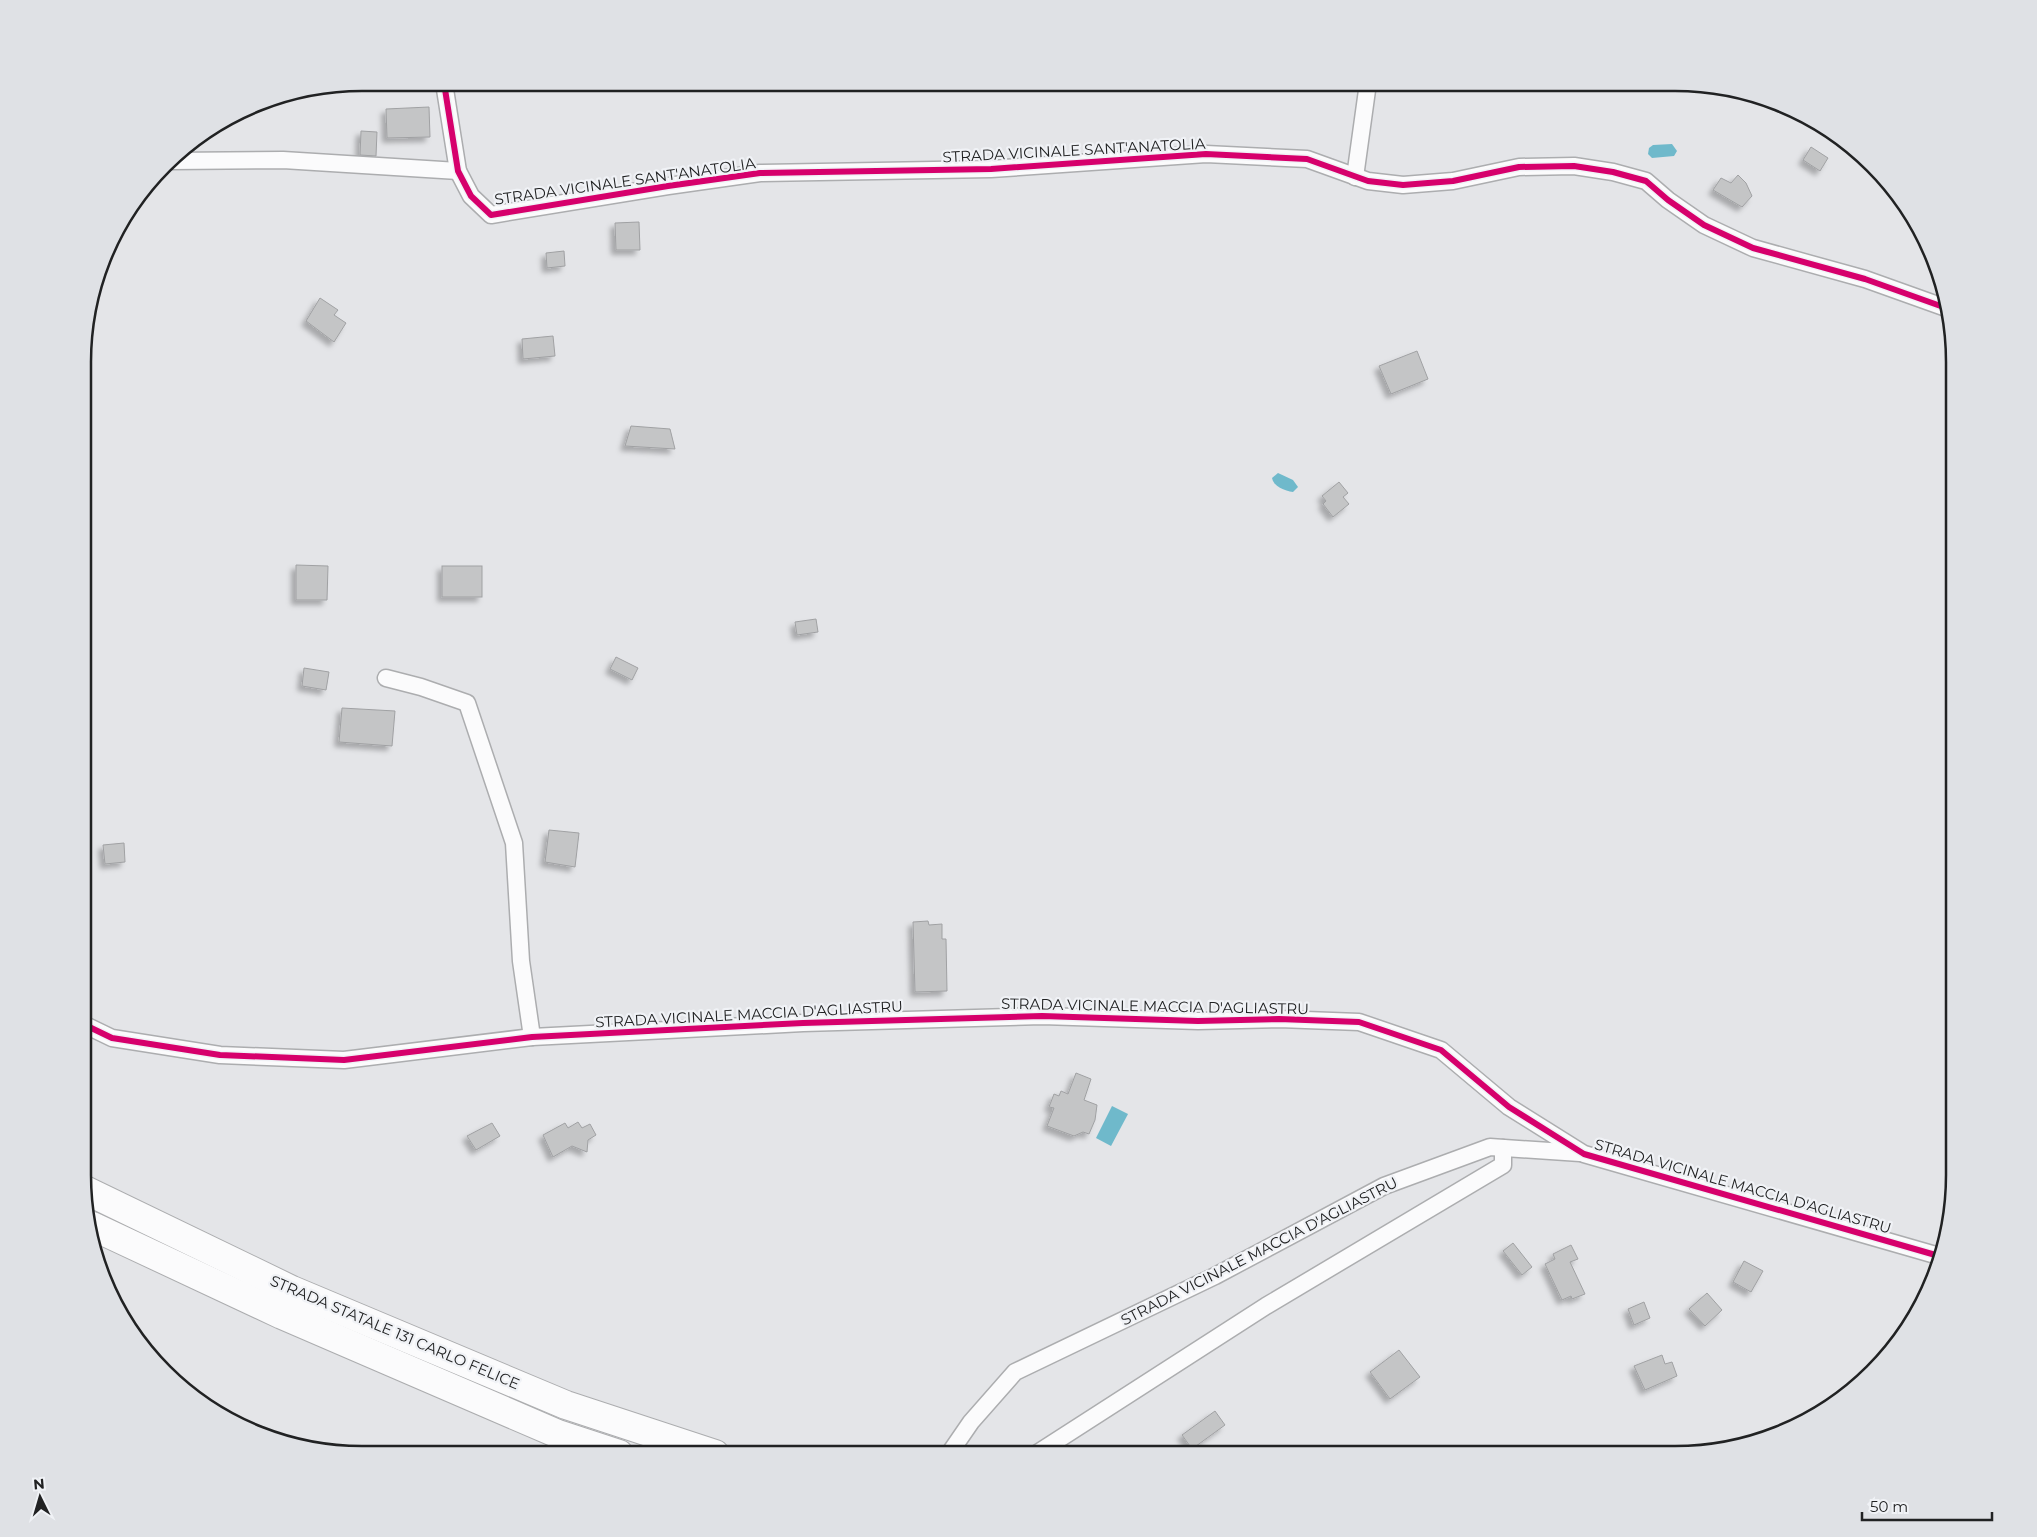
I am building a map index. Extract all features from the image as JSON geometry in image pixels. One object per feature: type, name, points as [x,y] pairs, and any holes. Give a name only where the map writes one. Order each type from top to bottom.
[{"type":"highway","name":"STRADA STATALE 131 CARLO FELICE","points":[[92,1193],[292,1290],[566,1405],[691,1446]]},
{"type":"highway","name":"STRADA STATALE 131 CARLO FELICE","points":[[96,1228],[300,1323],[558,1434],[595,1446]]},
{"type":"street","name":"STRADA VICINALE SANT'ANATOLIA","points":[[445,91],[458,171],[471,196],[491,215],[760,173],[991,169],[1206,154],[1307,159],[1355,177],[1384,185],[1403,185],[1453,181],[1519,167],[1574,166],[1613,172],[1646,181],[1668,200],[1704,225],[1753,248],[1865,279],[1940,306]]},
{"type":"street","points":[[1355,177],[1367,91]]},
{"type":"street","points":[[181,161],[284,160],[458,171]]},
{"type":"street","points":[[386,678],[421,687],[467,703],[514,843],[521,961],[532,1037]]},
{"type":"street","name":"STRADA VICINALE MACCIA D'AGLIASTRU","points":[[91,1028],[112,1038],[220,1055],[344,1060],[532,1037],[803,1023],[1042,1016],[1198,1021],[1279,1019],[1359,1022],[1441,1050],[1509,1107],[1584,1154]]},
{"type":"street","name":"STRADA VICINALE MACCIA D'AGLIASTRU","points":[[954,1446],[971,1422],[1015,1372],[1216,1276],[1384,1186],[1490,1147],[1584,1154],[1934,1254]]},
{"type":"street","points":[[1048,1446],[1266,1306],[1503,1165],[1503,1148]]},
{"type":"water","points":[[1672,144],[1677,151],[1674,156],[1652,158],[1648,154],[1649,148],[1653,145]]},
{"type":"water","points":[[1278,473],[1293,480],[1298,487],[1293,492],[1277,486],[1272,478]]},
{"type":"water","points":[[1112,1106],[1128,1114],[1111,1146],[1096,1138]]},
{"type":"building","points":[[429,107],[430,137],[387,138],[386,109]]},
{"type":"building","points":[[361,131],[377,132],[376,156],[360,155]]},
{"type":"building","points":[[1811,147],[1828,158],[1820,171],[1803,160]]},
{"type":"building","points":[[1738,175],[1746,183],[1752,196],[1742,207],[1713,190],[1721,178],[1731,183]]},
{"type":"building","points":[[639,222],[640,250],[616,250],[615,223]]},
{"type":"building","points":[[564,251],[565,266],[547,268],[546,253]]},
{"type":"building","points":[[320,298],[338,310],[334,315],[346,323],[334,342],[306,321]]},
{"type":"building","points":[[553,336],[555,356],[523,359],[522,339]]},
{"type":"building","points":[[1417,351],[1428,379],[1391,394],[1379,366]]},
{"type":"building","points":[[631,426],[670,429],[675,449],[625,446]]},
{"type":"building","points":[[1339,482],[1348,493],[1343,497],[1349,504],[1333,517],[1323,504],[1326,501],[1322,496]]},
{"type":"building","points":[[296,565],[328,566],[327,600],[296,600]]},
{"type":"building","points":[[442,566],[482,566],[482,597],[442,597]]},
{"type":"building","points":[[816,619],[818,632],[797,635],[795,622]]},
{"type":"building","points":[[616,657],[638,668],[632,680],[610,669]]},
{"type":"building","points":[[304,668],[329,672],[326,690],[302,686]]},
{"type":"building","points":[[342,708],[395,711],[392,746],[339,742]]},
{"type":"building","points":[[549,830],[579,833],[575,867],[545,862]]},
{"type":"building","points":[[124,843],[125,862],[105,864],[103,845]]},
{"type":"building","points":[[928,921],[929,925],[942,924],[942,939],[946,939],[947,991],[915,992],[913,922]]},
{"type":"building","points":[[1076,1073],[1091,1079],[1084,1100],[1097,1105],[1095,1120],[1089,1134],[1083,1132],[1074,1136],[1047,1126],[1054,1108],[1049,1107],[1054,1094],[1059,1096],[1061,1091],[1068,1094]]},
{"type":"building","points":[[578,1122],[582,1128],[590,1124],[596,1135],[588,1140],[587,1152],[572,1146],[553,1157],[543,1135],[565,1123],[568,1128]]},
{"type":"building","points":[[492,1123],[500,1136],[476,1150],[467,1136]]},
{"type":"building","points":[[1513,1243],[1532,1267],[1522,1275],[1503,1251]]},
{"type":"building","points":[[1571,1245],[1578,1259],[1570,1262],[1585,1294],[1572,1299],[1571,1296],[1562,1300],[1545,1264],[1555,1259],[1553,1254]]},
{"type":"building","points":[[1744,1261],[1763,1271],[1751,1292],[1733,1282]]},
{"type":"building","points":[[1707,1293],[1722,1310],[1705,1326],[1689,1309]]},
{"type":"building","points":[[1644,1302],[1650,1318],[1634,1325],[1628,1309]]},
{"type":"building","points":[[1399,1350],[1420,1377],[1390,1399],[1370,1372]]},
{"type":"building","points":[[1662,1355],[1665,1364],[1672,1362],[1677,1376],[1645,1390],[1634,1366]]},
{"type":"building","points":[[1215,1411],[1225,1425],[1196,1446],[1190,1446],[1182,1435]]},
{"type":"cycle path","points":[[445,91],[458,171],[471,196],[491,215],[760,173],[991,169],[1206,154],[1307,159],[1368,181],[1403,185],[1453,181],[1519,167],[1574,166],[1613,172],[1646,181],[1668,200],[1704,225],[1753,248],[1865,279],[1940,306]]},
{"type":"cycle path","points":[[91,1028],[112,1038],[220,1055],[344,1060],[532,1037],[803,1023],[1042,1016],[1198,1021],[1279,1019],[1359,1022],[1441,1050],[1509,1107],[1584,1154],[1934,1254]]}]
